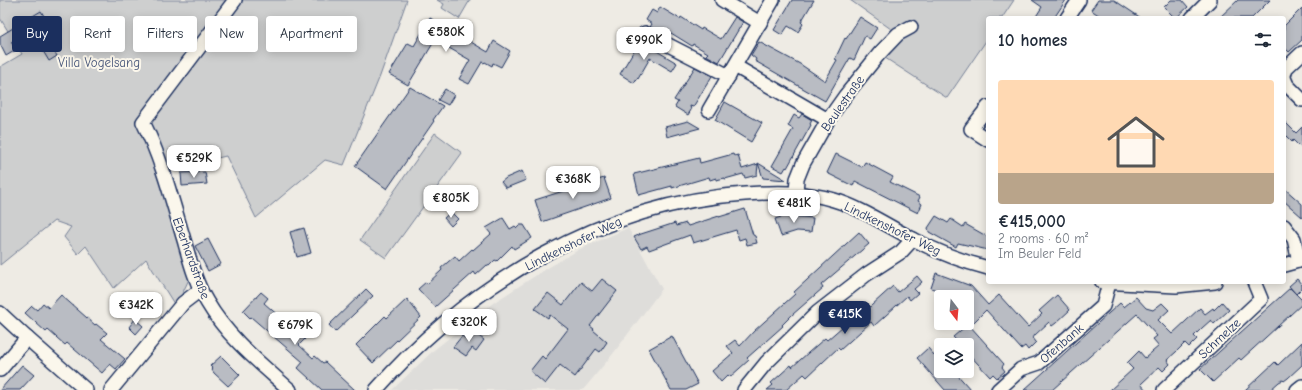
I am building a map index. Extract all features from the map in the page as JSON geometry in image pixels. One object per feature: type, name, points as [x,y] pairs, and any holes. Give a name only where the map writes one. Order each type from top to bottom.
[{"type":"street","name":"Eberhardstraße","points":[[235,0],[143,122],[153,142],[162,168],[200,290],[216,317],[237,343],[290,390]]},
{"type":"street","points":[[722,0],[760,23]]},
{"type":"street","points":[[709,110],[773,0]]},
{"type":"street","points":[[1068,16],[1079,0]]},
{"type":"street","points":[[1194,16],[1210,0]]},
{"type":"street","name":"Beulestraße","points":[[796,193],[797,179],[803,164],[828,120],[845,96],[879,54],[898,34],[911,27]]},
{"type":"street","points":[[645,33],[732,71],[828,120]]},
{"type":"street","points":[[1286,68],[1302,53]]},
{"type":"street","points":[[1286,83],[1302,100]]},
{"type":"street","points":[[986,110],[971,129],[986,139]]},
{"type":"street","name":"Lindkenshofer Weg","points":[[376,390],[425,340],[475,299],[522,268],[550,252],[606,225],[630,216],[694,200],[725,195],[756,193],[811,194],[857,208],[913,239],[944,254],[986,267]]},
{"type":"street","points":[[1286,229],[1294,239],[1301,260],[1286,264]]},
{"type":"street","points":[[744,390],[766,363],[818,312],[867,274],[901,252],[913,239]]},
{"type":"street","name":"Ofenbank","points":[[998,390],[1021,369],[1039,363],[1103,306],[1106,284]]},
{"type":"street","points":[[1141,284],[1176,286],[1196,284]]},
{"type":"street","name":"Schmelze","points":[[1164,390],[1261,299],[1255,284]]},
{"type":"street","points":[[111,390],[183,303],[200,290]]},
{"type":"street","points":[[0,313],[86,390]]},
{"type":"street","points":[[0,370],[27,338]]},
{"type":"street","points":[[1297,390],[1302,386]]},
{"type":"shaded area","points":[[628,228],[662,289],[612,355],[583,390],[392,390],[434,350],[493,303],[580,249]]},
{"type":"green space","name":"Villa Vogelsang","points":[[0,0],[407,0],[380,76],[344,165],[325,160],[256,218],[226,156],[161,171],[190,277],[176,307],[146,259],[114,288],[86,246],[78,254],[64,237],[71,227],[54,221],[0,265],[0,67],[22,54],[21,52],[62,52],[62,16],[12,16],[12,38],[0,18]]},
{"type":"green space","points":[[437,0],[470,0],[459,19],[442,8],[444,4]]},
{"type":"green space","points":[[850,0],[1014,0],[1003,16],[986,16],[986,41],[947,98],[879,54],[898,34]]},
{"type":"green space","points":[[435,133],[462,153],[386,258],[360,240]]},
{"type":"building","points":[[792,0],[814,0],[801,22],[803,24],[798,32],[788,26],[782,35],[774,30]]},
{"type":"building","points":[[1032,0],[1066,0],[1055,16],[1036,16],[1042,7]]},
{"type":"building","points":[[1098,0],[1114,0],[1138,16],[1100,16],[1091,10]]},
{"type":"building","points":[[1171,0],[1182,0],[1188,7],[1178,16],[1173,16],[1164,7]]},
{"type":"building","points":[[1238,0],[1270,0],[1254,16],[1221,16]]},
{"type":"building","points":[[660,7],[680,19],[681,17],[701,30],[702,28],[721,39],[735,17],[743,22],[719,62],[706,55],[708,53],[693,44],[692,46],[671,33],[670,35],[664,31],[663,33],[650,27],[652,24],[646,20],[652,10],[657,13]]},
{"type":"building","points":[[1302,8],[1302,40],[1289,52],[1286,49],[1286,24]]},
{"type":"building","points":[[41,11],[44,16],[33,16]]},
{"type":"building","points":[[860,17],[877,28],[870,39],[865,36],[854,60],[850,58],[825,101],[755,61],[756,59],[751,55],[759,42],[800,64],[825,81],[837,60],[835,59],[845,38],[846,39]]},
{"type":"building","points":[[430,18],[488,52],[494,41],[510,51],[501,67],[493,63],[492,66],[482,62],[469,84],[459,79],[470,60],[435,40],[408,85],[389,74],[408,43],[414,46]]},
{"type":"building","points":[[12,29],[11,42],[13,52],[6,56],[0,44],[0,36]]},
{"type":"building","points":[[640,40],[654,47],[653,48],[655,50],[677,63],[672,71],[650,58],[638,79],[637,78],[634,83],[620,74]]},
{"type":"building","points":[[44,52],[55,52],[57,56],[49,61]]},
{"type":"building","points":[[695,67],[712,76],[693,107],[690,106],[691,110],[688,115],[675,107],[678,102],[674,100]]},
{"type":"building","points":[[410,87],[443,106],[387,189],[355,166]]},
{"type":"building","points":[[445,89],[454,95],[448,105],[438,100]]},
{"type":"building","points":[[725,102],[762,123],[751,142],[715,120]]},
{"type":"building","points":[[802,114],[812,120],[811,125],[787,168],[786,167],[783,172],[772,166],[793,129],[788,126],[794,115],[799,118]]},
{"type":"building","points":[[688,121],[700,128],[667,137],[665,127]]},
{"type":"building","points":[[1286,123],[1296,133],[1302,127],[1302,149],[1293,140],[1292,142],[1286,136]]},
{"type":"building","points":[[733,154],[734,156],[738,155],[742,169],[758,164],[757,175],[745,178],[743,174],[716,180],[716,178],[710,180],[709,177],[672,188],[672,186],[639,195],[634,174],[699,158],[700,163]]},
{"type":"building","points":[[836,154],[862,167],[865,162],[893,177],[890,182],[920,197],[918,201],[922,204],[918,213],[855,181],[853,186],[827,173]]},
{"type":"building","points":[[758,163],[786,180],[763,178]]},
{"type":"building","points":[[522,171],[526,180],[506,188],[501,182],[506,178]]},
{"type":"building","points":[[205,172],[207,184],[182,186],[181,173]]},
{"type":"building","points":[[604,178],[611,198],[542,222],[535,200]]},
{"type":"building","points":[[1286,190],[1302,204],[1302,217],[1286,203]]},
{"type":"building","points":[[745,209],[757,243],[747,245],[745,238],[739,240],[736,230],[693,243],[690,235],[649,250],[647,246],[641,249],[634,237],[675,223],[676,226],[686,223],[688,226]]},
{"type":"building","points":[[451,212],[458,219],[451,226],[444,218]]},
{"type":"building","points":[[790,214],[791,216],[813,218],[811,232],[797,231],[781,236],[775,219]]},
{"type":"building","points":[[936,216],[948,223],[951,219],[963,227],[965,224],[986,236],[986,250],[958,243],[956,247],[929,232],[928,228]]},
{"type":"building","points":[[503,218],[510,229],[515,226],[517,228],[520,225],[524,225],[532,238],[514,249],[512,246],[497,261],[495,260],[489,266],[487,265],[476,275],[474,272],[435,307],[418,289],[426,282],[427,284],[442,270],[441,268],[455,256],[459,261],[472,249],[473,250],[491,234],[486,228]]},
{"type":"building","points":[[304,228],[311,253],[297,257],[290,232]]},
{"type":"building","points":[[859,232],[869,244],[821,285],[823,288],[747,358],[749,360],[730,377],[728,375],[721,382],[712,371],[733,353],[727,346],[735,340],[740,346],[754,331],[795,294],[794,292]]},
{"type":"building","points":[[208,239],[221,264],[208,271],[195,246]]},
{"type":"building","points":[[936,273],[971,286],[988,305],[999,295],[1028,327],[1042,314],[1039,311],[1057,295],[1070,310],[1052,326],[1049,322],[1035,335],[1033,338],[1036,342],[1028,350],[1025,346],[1021,349],[986,310],[974,322],[974,290],[936,290],[931,288]]},
{"type":"building","points":[[917,276],[922,282],[914,289],[918,293],[910,300],[907,296],[874,326],[871,322],[840,350],[838,348],[807,377],[804,374],[786,390],[767,390],[773,385],[771,383],[791,365],[792,367],[825,338],[827,340],[859,312],[861,315],[893,286],[898,292]]},
{"type":"building","points":[[602,279],[617,291],[590,326],[607,342],[600,352],[596,349],[575,377],[560,365],[545,384],[530,371],[542,356],[545,359],[568,329],[550,315],[548,318],[535,309],[548,293],[563,305],[581,282],[592,291]]},
{"type":"building","points":[[1297,279],[1302,285],[1302,288],[1296,294],[1289,286]]},
{"type":"building","points":[[1290,288],[1302,300],[1302,304],[1241,360],[1239,358],[1213,382],[1200,369]]},
{"type":"building","points":[[366,289],[373,296],[335,332],[329,325]]},
{"type":"building","points":[[261,292],[268,298],[264,303],[305,339],[299,345],[313,358],[315,356],[323,363],[325,362],[355,390],[322,390],[298,368],[303,362],[243,311]]},
{"type":"building","points":[[61,295],[95,325],[96,324],[107,333],[101,339],[125,359],[116,369],[110,364],[102,373],[67,343],[65,345],[48,330],[46,332],[25,313],[32,306],[37,310],[43,303],[49,308]]},
{"type":"building","points":[[1136,297],[1146,308],[1153,310],[1162,303],[1169,310],[1158,320],[1172,334],[1200,308],[1205,314],[1213,308],[1214,310],[1222,302],[1229,310],[1214,324],[1211,320],[1202,328],[1194,336],[1197,339],[1189,347],[1185,343],[1167,360],[1170,364],[1163,371],[1159,367],[1141,384],[1146,390],[1110,390],[1133,369],[1127,363],[1139,351],[1145,358],[1159,346],[1153,339],[1157,336],[1137,314],[1052,390],[1024,390],[1120,303],[1124,307]]},
{"type":"building","points":[[407,299],[421,317],[373,363],[356,345],[385,316],[387,318]]},
{"type":"building","points":[[135,319],[143,326],[136,334],[129,327]]},
{"type":"building","points":[[471,330],[484,340],[476,351],[472,348],[466,356],[453,347],[462,336],[465,338]]},
{"type":"building","points":[[961,330],[974,330],[1004,364],[1002,367],[1005,371],[997,378],[993,374],[990,377],[974,360],[974,338],[953,337]]},
{"type":"building","points":[[672,336],[698,384],[686,390],[671,390],[649,349]]},
{"type":"building","points":[[1302,342],[1302,365],[1288,378],[1279,382],[1270,390],[1245,390],[1275,362],[1278,365]]},
{"type":"building","points":[[928,348],[934,355],[934,377],[917,358]]},
{"type":"building","points":[[221,356],[240,375],[228,386],[214,373],[210,366]]},
{"type":"building","points":[[22,365],[34,375],[20,390],[0,390]]},
{"type":"building","points":[[934,378],[960,378],[971,390],[945,390]]}]
